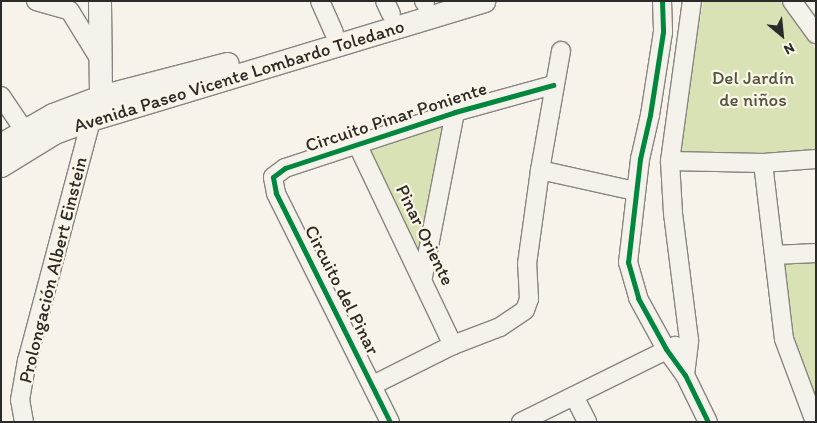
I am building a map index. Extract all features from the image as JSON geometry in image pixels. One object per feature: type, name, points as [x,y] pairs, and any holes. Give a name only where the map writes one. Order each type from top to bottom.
[{"type":"main road","name":"Prolongación Albert Einstein","points":[[91,120],[101,97],[100,1]]},
{"type":"main road","name":"Avenida Paseo Vicente Lombardo Toledano","points":[[1,166],[55,133],[91,120],[484,1]]},
{"type":"main road","name":"Avenida Paseo Vicente Lombardo Toledano","points":[[1,145],[53,115],[101,97],[334,32],[388,8],[427,2]]},
{"type":"street","points":[[36,1],[70,11],[101,61]]},
{"type":"street","points":[[320,1],[334,32]]},
{"type":"street","points":[[662,1],[663,32],[650,115],[635,191],[628,262],[631,280],[666,349],[685,375],[708,422]]},
{"type":"street","points":[[685,375],[689,340],[673,213],[670,161],[674,119],[692,1]]},
{"type":"street","points":[[792,1],[816,34]]},
{"type":"street","points":[[373,386],[453,345],[512,320],[525,310],[529,299],[527,264],[540,170],[553,85],[561,50]]},
{"type":"street","name":"Circuito Pinar Poniente","points":[[277,172],[455,112],[553,85]]},
{"type":"street","points":[[1,96],[24,130]]},
{"type":"street","name":"Circuito Pinar Poniente","points":[[423,277],[455,112]]},
{"type":"street","points":[[650,115],[674,119]]},
{"type":"street","name":"Prolongación Albert Einstein","points":[[24,422],[20,400],[27,361],[91,120]]},
{"type":"street","name":"Pinar Oriente","points":[[357,144],[423,277],[453,345]]},
{"type":"street","points":[[670,161],[763,163],[816,159]]},
{"type":"street","points":[[763,163],[784,339],[815,422]]},
{"type":"street","points":[[540,170],[635,191]]},
{"type":"street","name":"Circuito del Pinar","points":[[277,172],[273,181],[276,193],[390,422]]},
{"type":"street","points":[[774,255],[816,253]]},
{"type":"street","points":[[521,422],[666,349],[689,340]]},
{"type":"street","points":[[574,396],[587,422]]},
{"type":"green space","name":"Del Jardín de niños","points":[[703,1],[780,1],[816,49],[816,151],[769,154],[679,152]]},
{"type":"green space","points":[[449,120],[420,257],[364,147]]},
{"type":"green space","points":[[816,261],[816,406],[794,347],[785,263]]},
{"type":"cycle path","points":[[662,1],[663,32],[650,115],[640,159],[628,262],[638,298],[666,349],[685,375],[708,422]]},
{"type":"cycle path","points":[[390,422],[276,193],[273,177],[285,168],[455,112],[553,85]]}]
